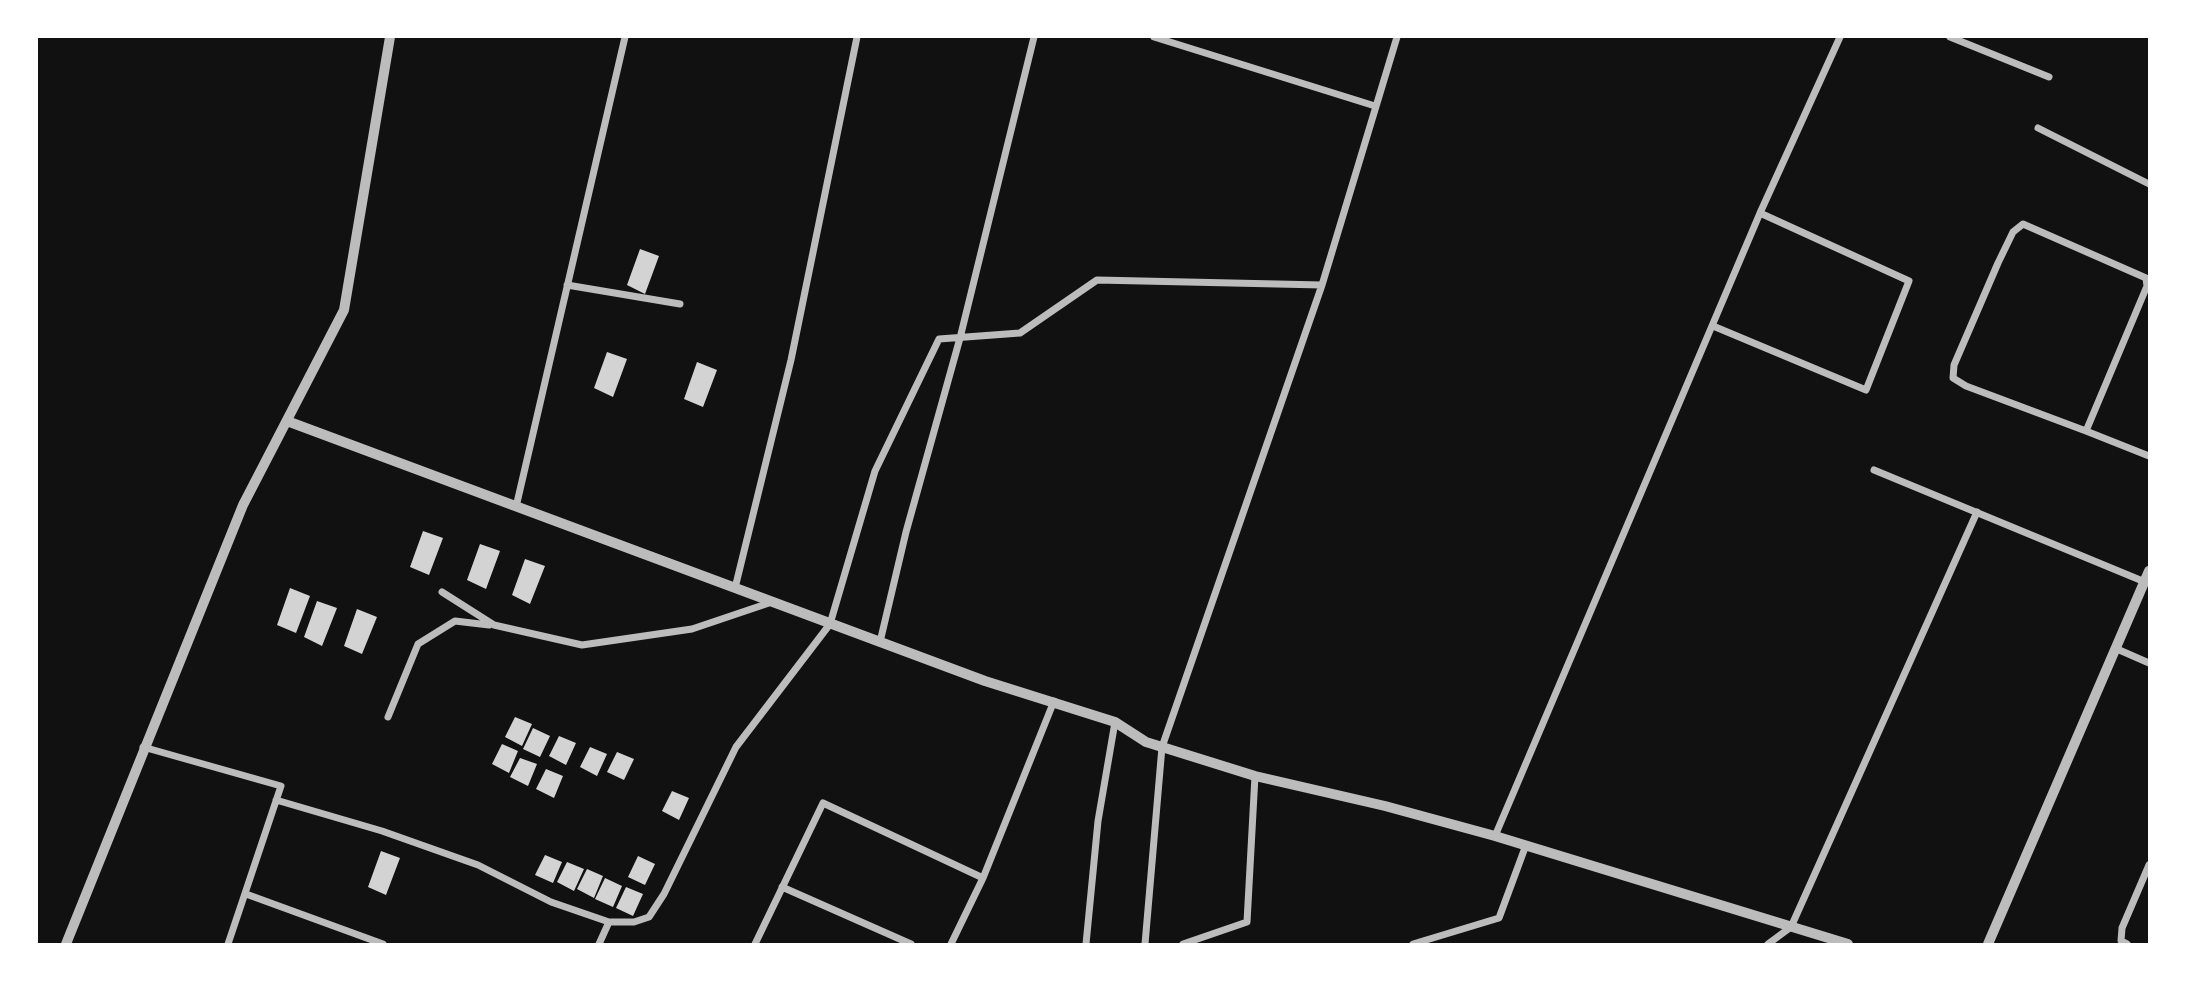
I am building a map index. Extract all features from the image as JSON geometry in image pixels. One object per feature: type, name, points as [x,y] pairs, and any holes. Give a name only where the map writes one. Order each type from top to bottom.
[{"type":"street","points":[[66,944],[143,747],[243,505],[344,310],[390,37]]},
{"type":"street","points":[[516,506],[625,37]]},
{"type":"street","points":[[736,588],[791,360],[857,37]]},
{"type":"street","points":[[880,642],[906,532],[960,338],[1034,37]]},
{"type":"street","points":[[1154,37],[1376,106]]},
{"type":"street","points":[[1144,944],[1162,747],[1322,285],[1397,37]]},
{"type":"street","points":[[1494,836],[1760,213],[1840,37]]},
{"type":"street","points":[[1951,37],[2049,77]]},
{"type":"street","points":[[2038,128],[2149,184]]},
{"type":"street","points":[[1713,326],[1866,390],[1909,281],[1760,213]]},
{"type":"street","points":[[2086,431],[2147,286],[2146,278],[2022,223],[2013,232],[1998,263],[1954,365],[1953,378],[2086,431],[2149,456]]},
{"type":"street","points":[[276,800],[382,831],[478,865],[551,902],[609,922],[634,922],[649,917],[664,894],[736,747],[830,624],[875,471],[939,339],[1020,334],[1097,281],[1322,285]]},
{"type":"street","points":[[567,285],[680,304]]},
{"type":"street","points":[[287,421],[985,681],[1115,722],[1146,742],[1255,776],[1385,806],[1526,845],[1848,944]]},
{"type":"street","points":[[1874,470],[2147,577],[1988,944]]},
{"type":"street","points":[[1768,944],[1791,927],[1977,512]]},
{"type":"street","points":[[442,592],[494,625]]},
{"type":"street","points":[[388,717],[418,644],[455,621],[494,625],[582,645],[692,629],[773,602]]},
{"type":"street","points":[[2117,649],[2149,663]]},
{"type":"street","points":[[951,944],[983,878],[1054,701]]},
{"type":"street","points":[[1086,944],[1098,821],[1115,722]]},
{"type":"street","points":[[143,747],[281,786],[228,944]]},
{"type":"street","points":[[1183,944],[1247,922],[1255,776]]},
{"type":"street","points":[[755,944],[823,803],[983,878]]},
{"type":"street","points":[[1413,944],[1499,918],[1526,845]]},
{"type":"street","points":[[2127,944],[2121,941],[2122,928],[2149,865]]},
{"type":"street","points":[[782,887],[911,944]]},
{"type":"street","points":[[246,894],[383,944]]},
{"type":"street","points":[[598,944],[609,922]]},
{"type":"building","points":[[640,249],[659,256],[645,294],[627,285]]},
{"type":"building","points":[[607,352],[627,359],[613,397],[594,388]]},
{"type":"building","points":[[697,362],[717,370],[703,407],[684,399]]},
{"type":"building","points":[[423,531],[443,538],[429,575],[410,567]]},
{"type":"building","points":[[480,544],[500,551],[486,589],[467,580]]},
{"type":"building","points":[[525,559],[545,566],[530,604],[512,595]]},
{"type":"building","points":[[290,588],[310,596],[296,633],[277,625]]},
{"type":"building","points":[[317,601],[337,608],[322,646],[304,637]]},
{"type":"building","points":[[357,609],[377,617],[362,654],[344,646]]},
{"type":"building","points":[[515,717],[532,724],[522,746],[505,737]]},
{"type":"building","points":[[533,728],[550,736],[540,757],[523,749]]},
{"type":"building","points":[[559,736],[576,743],[566,765],[549,756]]},
{"type":"building","points":[[502,744],[518,751],[509,773],[492,764]]},
{"type":"building","points":[[590,747],[607,754],[597,776],[580,767]]},
{"type":"building","points":[[617,752],[634,759],[624,780],[607,772]]},
{"type":"building","points":[[520,758],[537,764],[528,786],[510,777]]},
{"type":"building","points":[[546,769],[563,776],[554,798],[536,789]]},
{"type":"building","points":[[672,791],[689,798],[679,820],[662,811]]},
{"type":"building","points":[[381,851],[400,858],[386,895],[368,887]]},
{"type":"building","points":[[545,855],[562,862],[553,883],[535,875]]},
{"type":"building","points":[[638,856],[655,864],[645,885],[628,877]]},
{"type":"building","points":[[567,862],[584,869],[574,891],[557,882]]},
{"type":"building","points":[[587,869],[603,876],[594,898],[577,889]]},
{"type":"building","points":[[605,878],[622,886],[613,907],[595,899]]},
{"type":"building","points":[[626,887],[643,894],[633,916],[616,908]]}]
